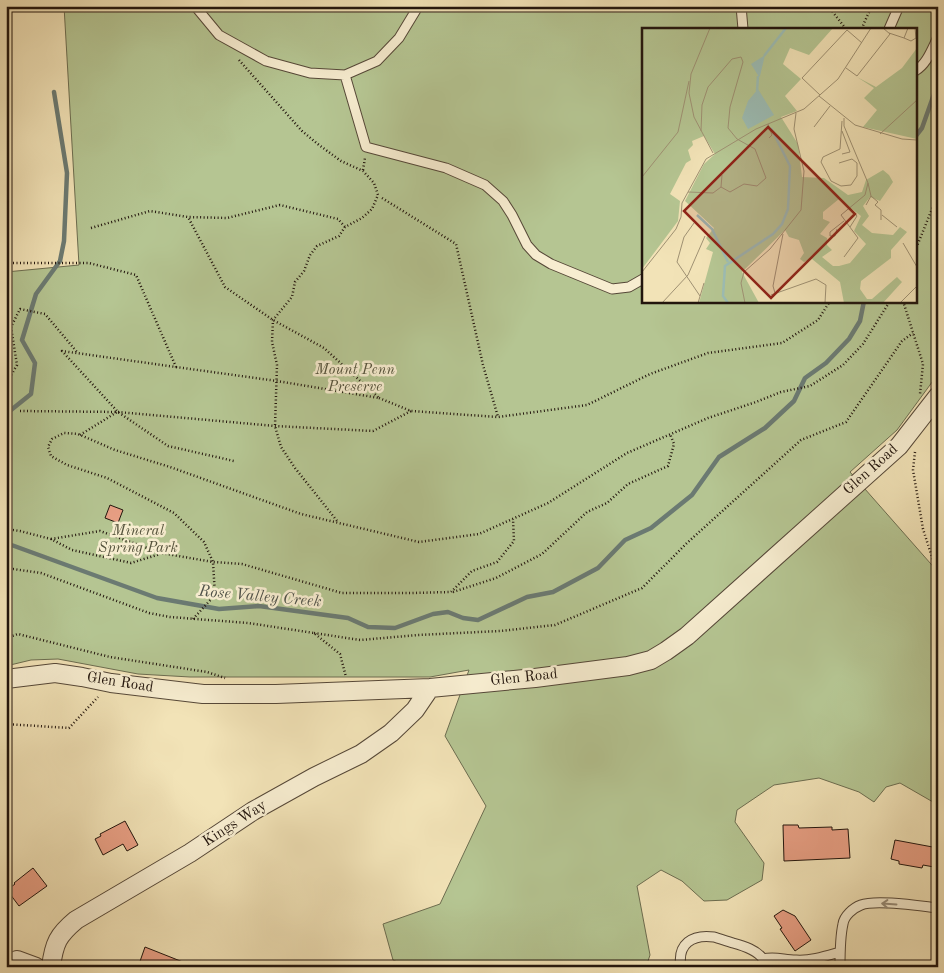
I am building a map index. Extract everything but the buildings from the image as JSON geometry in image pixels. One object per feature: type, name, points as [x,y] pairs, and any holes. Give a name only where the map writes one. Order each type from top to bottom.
[{"type":"street","name":"Glen Road","points":[[6,679],[55,673],[111,683],[203,694],[276,694],[430,688],[535,678],[628,666],[651,660],[687,636],[899,446],[938,396]]},
{"type":"street","name":"Kings Way","points":[[51,967],[54,948],[64,930],[76,920],[190,853],[253,811],[361,754],[391,733],[415,710],[430,688]]},
{"type":"street","points":[[17,960],[36,967]]},
{"type":"lane","points":[[194,6],[220,35],[266,61],[310,73],[345,75],[377,61],[399,38],[416,10]]},
{"type":"lane","points":[[741,6],[743,28]]},
{"type":"lane","points":[[889,28],[898,6]]},
{"type":"lane","points":[[916,70],[927,59],[938,37]]},
{"type":"lane","points":[[345,75],[366,147],[446,168],[485,185],[503,201],[527,245],[536,255],[551,264],[612,289],[629,287],[642,280]]},
{"type":"lane","points":[[840,967],[843,923],[847,915],[859,906],[870,903],[886,903],[938,908]]},
{"type":"lane","points":[[681,967],[679,958],[684,946],[690,939],[704,936],[753,950],[760,954],[762,963],[771,957],[795,960],[814,959],[840,952]]},
{"type":"path","points":[[828,6],[845,28]]},
{"type":"path","points":[[862,28],[872,6]]},
{"type":"path","points":[[235,56],[302,131],[341,160],[363,171],[374,183],[378,195],[372,208],[362,218],[345,227],[340,236],[317,246],[310,255],[304,271],[295,282],[292,297],[273,320],[272,342],[277,365],[275,426],[281,447],[295,468],[339,523]]},
{"type":"path","points":[[916,248],[938,194]]},
{"type":"path","points":[[382,198],[456,244],[483,365],[498,417]]},
{"type":"path","points":[[91,228],[150,211],[188,217],[227,218],[280,205],[338,219],[345,227]]},
{"type":"path","points":[[188,217],[225,288],[273,320],[324,348],[379,398]]},
{"type":"path","points":[[6,263],[88,263],[136,275],[176,367]]},
{"type":"path","points":[[234,461],[168,446],[118,412],[62,351],[277,381],[379,398],[410,411],[498,417],[587,405],[650,374],[708,353],[782,343],[818,320],[829,302]]},
{"type":"path","points":[[193,619],[214,595],[213,562],[204,542],[174,513],[107,478],[67,465],[52,456],[48,446],[52,438],[64,433],[80,435],[115,450],[170,467],[301,514],[419,542],[479,534],[548,503],[627,453],[708,418],[781,392],[810,386],[843,365],[863,344],[889,302]]},
{"type":"path","points":[[6,384],[17,365],[10,327],[20,308],[45,314],[78,353]]},
{"type":"path","points":[[6,570],[14,569],[40,573],[150,613],[170,617],[248,623],[360,640],[500,631],[555,625],[642,588],[687,543],[801,440],[846,422],[902,341],[913,333]]},
{"type":"path","points":[[20,411],[118,412],[275,426],[373,431],[410,411]]},
{"type":"path","points":[[80,435],[118,412]]},
{"type":"path","points":[[51,540],[100,531],[161,554],[213,562],[242,564],[342,593],[452,592],[496,578],[542,554],[587,512],[607,503],[628,484],[668,466],[674,444],[670,434]]},
{"type":"path","points":[[452,592],[472,571],[497,562],[514,541],[513,519]]},
{"type":"path","points":[[6,529],[51,540],[72,550],[131,563],[161,554]]},
{"type":"path","points":[[314,633],[340,654],[350,691]]},
{"type":"path","points":[[6,638],[18,634],[110,657],[207,672],[233,680]]},
{"type":"path","points":[[6,724],[69,728],[111,683]]},
{"type":"green space","name":"Mount Penn Preserve","points":[[64,6],[938,6],[938,374],[897,430],[850,472],[938,572],[938,813],[933,802],[900,783],[886,787],[874,802],[859,792],[819,778],[774,785],[737,810],[735,822],[764,863],[762,880],[727,900],[704,901],[682,881],[661,870],[637,886],[650,955],[646,967],[409,967],[393,960],[383,924],[440,904],[486,806],[445,736],[469,670],[430,677],[190,677],[138,674],[58,659],[31,660],[6,666],[6,272],[79,265]]},
{"type":"waterway","name":"Rose Valley Creek","points":[[916,136],[922,128],[938,83]]},
{"type":"waterway","points":[[6,414],[31,394],[35,363],[22,340],[36,294],[60,261],[64,241],[67,173],[54,92]]},
{"type":"waterway","name":"Rose Valley Creek","points":[[6,543],[157,598],[219,609],[259,606],[348,618],[368,627],[395,628],[433,614],[448,612],[463,618],[478,620],[527,597],[553,592],[598,568],[625,540],[651,528],[692,495],[719,457],[765,428],[794,401],[805,378],[826,363],[849,339],[860,321],[864,302]]},
{"type":"park label","name":"Mineral Spring Park","points":[[138,540]]}]
